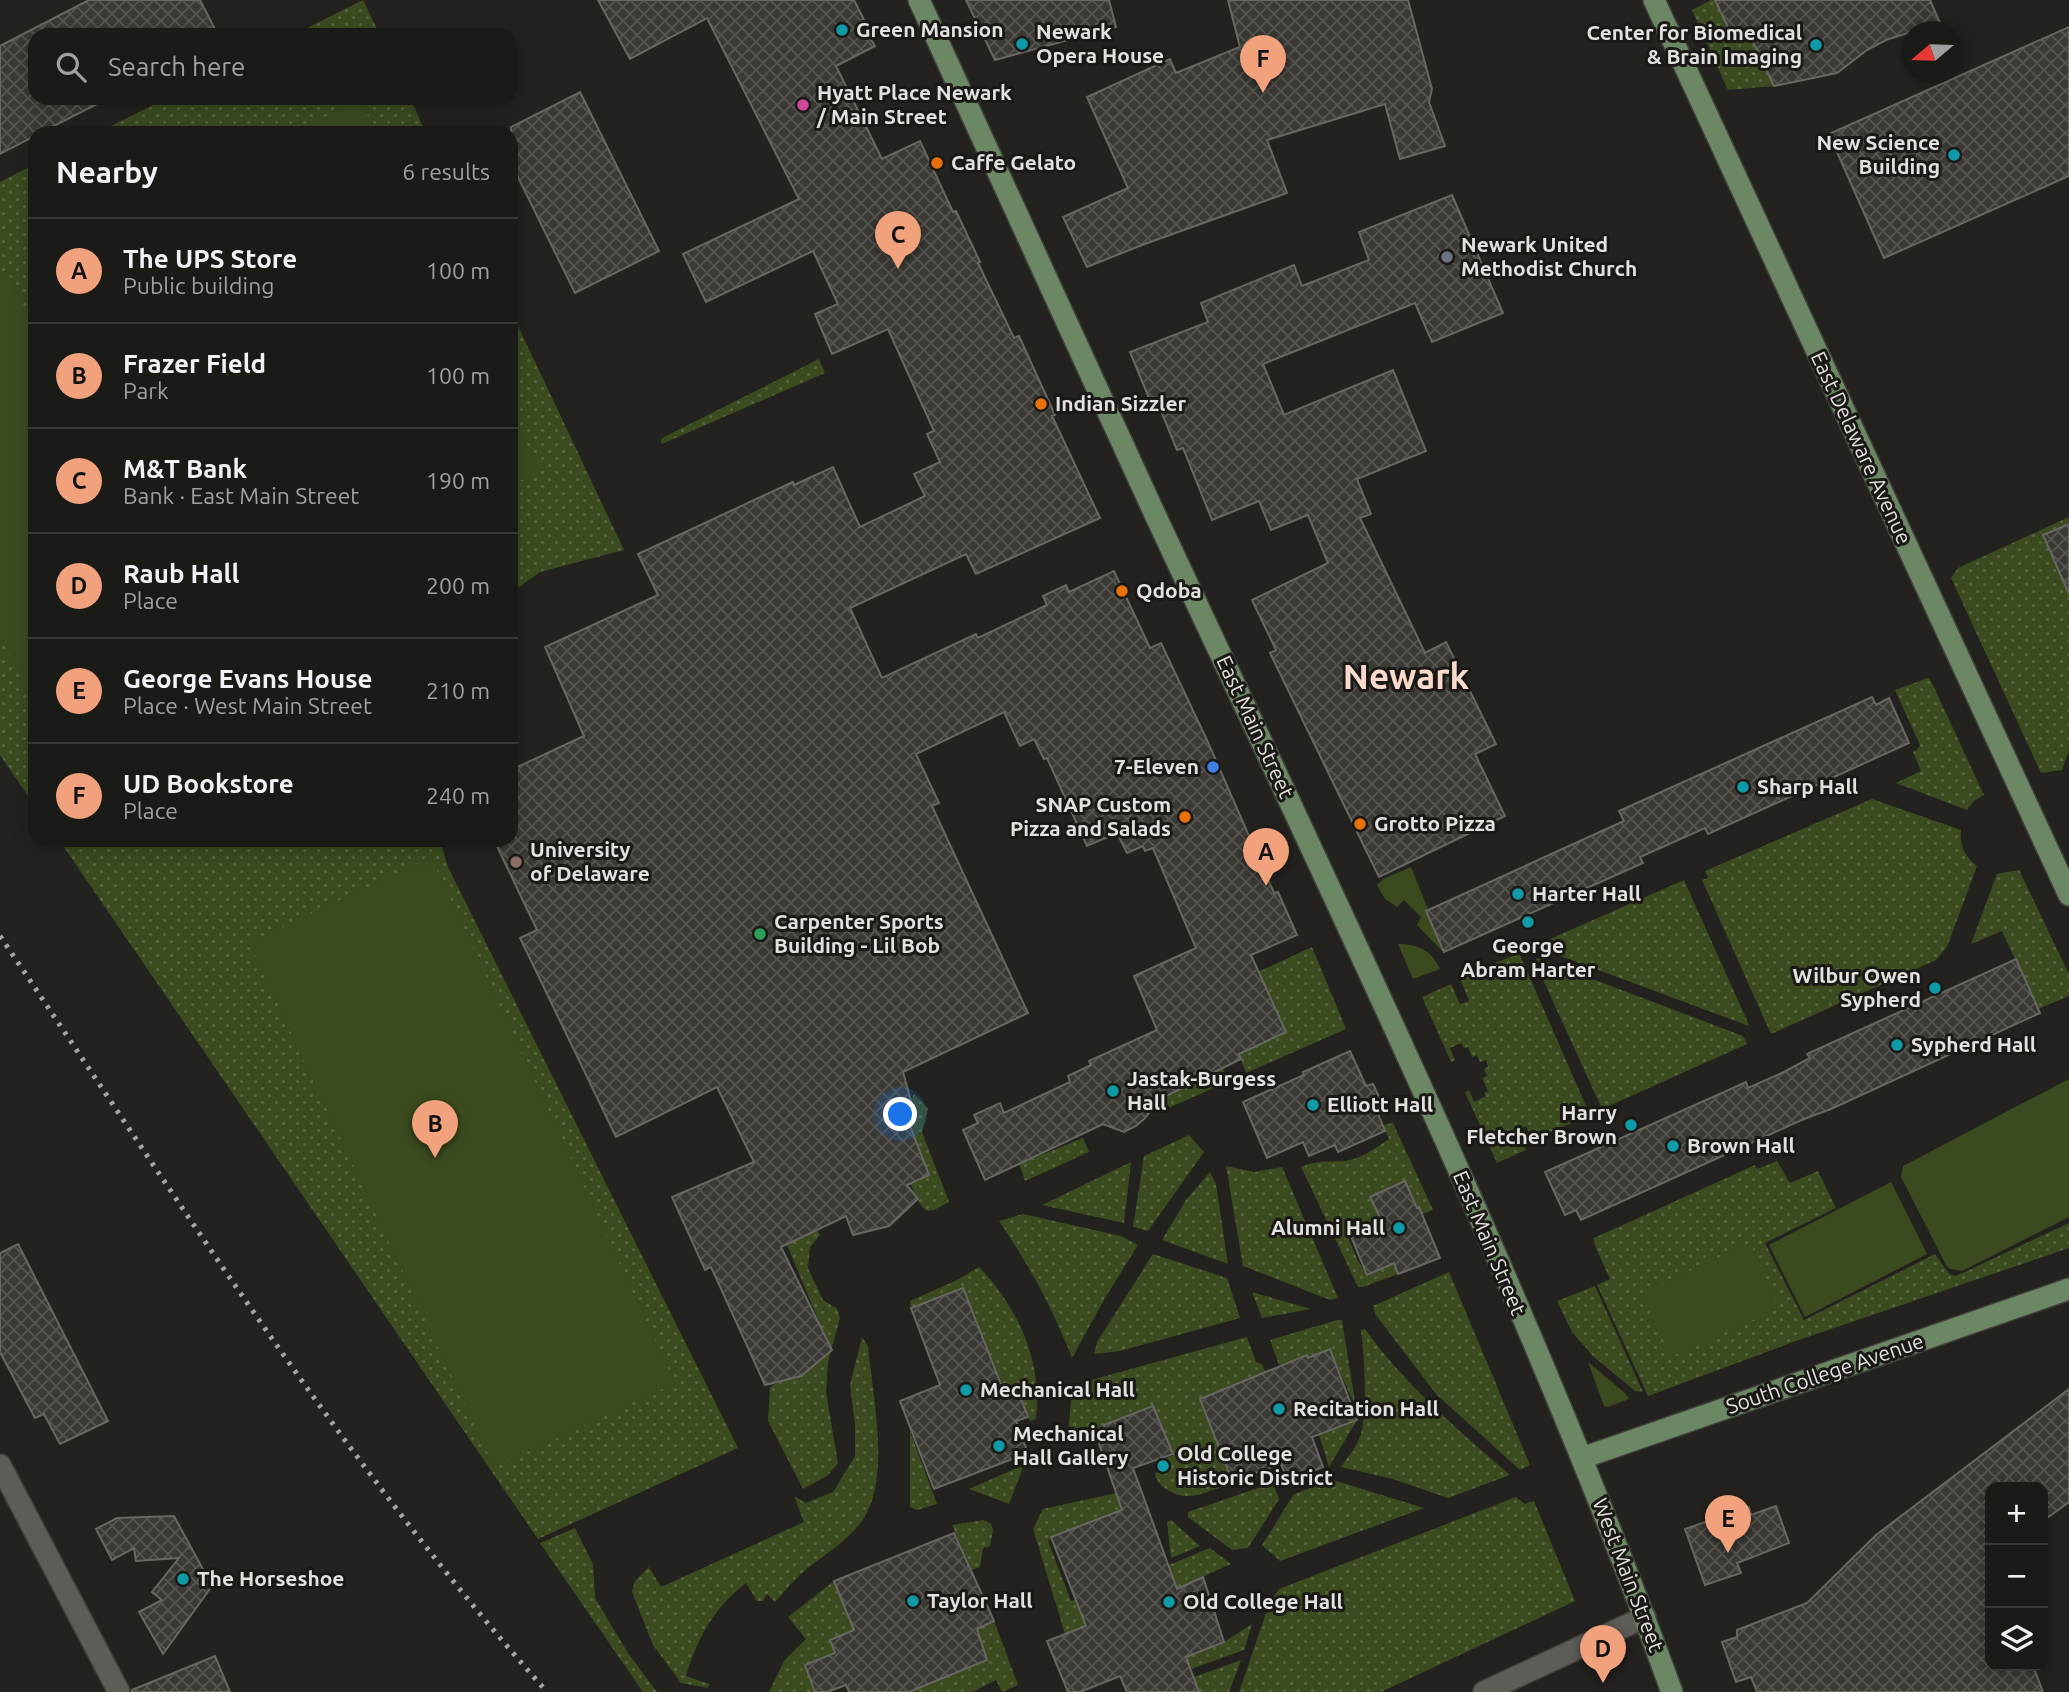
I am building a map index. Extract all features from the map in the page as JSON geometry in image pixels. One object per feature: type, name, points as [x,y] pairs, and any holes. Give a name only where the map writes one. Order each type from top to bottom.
[{"type":"main road","name":"East Main Street","points":[[919,0],[1153,511],[1378,992],[1481,1222],[1582,1458]]},
{"type":"main road","name":"East Delaware Avenue","points":[[1654,0],[2069,895]]},
{"type":"main road","name":"South College Avenue","points":[[1582,1458],[2069,1289]]},
{"type":"main road","name":"West Main Street","points":[[1582,1458],[1672,1692]]},
{"type":"main road","points":[[0,1465],[119,1692]]},
{"type":"main road","points":[[1484,1692],[1645,1618]]},
{"type":"green space","points":[[363,0],[377,28],[307,28]]},
{"type":"green space","points":[[1715,0],[1732,36],[1747,29],[1774,86],[1728,90],[1692,10]]},
{"type":"green space","points":[[153,105],[413,105],[423,126],[111,126]]},
{"type":"green space","points":[[350,105],[362,105],[373,126],[306,126]]},
{"type":"green space","points":[[28,168],[28,796],[0,755],[0,182]]},
{"type":"green space","points":[[7,271],[28,314],[28,693],[0,635],[0,274]]},
{"type":"green space","points":[[518,326],[624,550],[540,572],[518,588]]},
{"type":"green space","points":[[819,359],[825,373],[662,444],[664,437]]},
{"type":"green space","points":[[518,426],[540,471],[518,482]]},
{"type":"green space","points":[[2069,517],[2069,524],[2043,535],[2069,594],[2069,750],[2062,770],[2041,773],[1951,578],[1958,568]]},
{"type":"green space","points":[[1928,678],[1984,795],[1974,801],[1967,810],[1896,783],[1921,771],[1913,752],[1920,745],[1895,690]]},
{"type":"green space","points":[[1872,799],[1961,830],[1964,850],[1977,866],[1947,947],[1936,960],[1771,1034],[1702,880],[1708,878],[1705,871]]},
{"type":"green space","points":[[64,847],[442,847],[448,867],[738,1448],[538,1539]]},
{"type":"green space","points":[[431,857],[675,1383],[494,1467],[249,943]]},
{"type":"green space","points":[[1411,867],[1444,953],[1417,925],[1421,917],[1404,900],[1397,907],[1385,899],[1377,885],[1383,879]]},
{"type":"green space","points":[[2019,870],[2069,974],[2069,996],[2038,1009],[2002,931],[1971,944],[1997,874]]},
{"type":"green space","points":[[1684,880],[1749,1026],[1539,948],[1541,943]]},
{"type":"green space","points":[[1398,944],[1423,949],[1440,969],[1413,979]]},
{"type":"green space","points":[[1312,947],[1346,1029],[1246,1073],[1239,1054],[1286,1032],[1258,972]]},
{"type":"green space","points":[[1519,953],[1590,1115],[1532,1140],[1526,1126],[1518,1130],[1526,1150],[1497,1163],[1465,1092],[1469,1090],[1474,1102],[1486,1096],[1484,1093],[1488,1091],[1482,1078],[1487,1076],[1484,1069],[1488,1067],[1486,1060],[1480,1062],[1477,1055],[1472,1057],[1468,1047],[1464,1048],[1461,1043],[1450,1048],[1455,1060],[1451,1062],[1422,997],[1451,984],[1460,1004],[1469,1001],[1460,978]]},
{"type":"green space","points":[[1537,958],[1743,1036],[1747,1044],[1602,1109],[1535,962]]},
{"type":"green space","points":[[1223,1068],[1227,1082],[1157,1113],[1152,1102]]},
{"type":"green space","points":[[2069,1079],[2069,1217],[1962,1271],[1950,1269],[1901,1177],[1903,1166]]},
{"type":"green space","points":[[914,1094],[928,1108],[922,1132],[949,1202],[934,1210],[926,1211],[910,1183],[929,1174],[902,1105],[911,1101]]},
{"type":"green space","points":[[1393,1123],[1433,1210],[1422,1214],[1404,1181],[1370,1197],[1383,1224],[1347,1235],[1367,1275],[1394,1263],[1398,1274],[1358,1287],[1301,1167],[1362,1156],[1389,1139],[1383,1125]]},
{"type":"green space","points":[[1189,1135],[1204,1152],[1148,1231],[1133,1227],[1144,1156]]},
{"type":"green space","points":[[1083,1138],[1089,1152],[1025,1181],[1019,1164]]},
{"type":"green space","points":[[1777,1161],[1790,1183],[1818,1171],[1836,1208],[1765,1243],[1804,1320],[1935,1254],[1949,1274],[1956,1276],[2069,1223],[2069,1248],[1799,1340],[1648,1396],[1597,1285],[1610,1279],[1594,1238],[1755,1165],[1757,1169]]},
{"type":"green space","points":[[1131,1162],[1124,1223],[1042,1205]]},
{"type":"green space","points":[[1226,1166],[1254,1172],[1282,1167],[1338,1298],[1330,1300],[1243,1266]]},
{"type":"green space","points":[[1210,1172],[1216,1184],[1228,1264],[1162,1240],[1186,1200]]},
{"type":"green space","points":[[1891,1182],[1927,1254],[1805,1317],[1769,1245]]},
{"type":"green space","points":[[1023,1214],[1121,1236],[1138,1245],[1072,1358],[1040,1288],[999,1221]]},
{"type":"green space","points":[[817,1230],[820,1235],[810,1247],[808,1268],[823,1300],[837,1309],[840,1318],[828,1362],[826,1392],[838,1463],[827,1476],[803,1489],[768,1421],[770,1387],[831,1350],[787,1245]]},
{"type":"green space","points":[[1750,1243],[1780,1308],[1671,1357],[1642,1293]]},
{"type":"green space","points":[[1153,1254],[1227,1278],[1240,1318],[1120,1351],[1094,1354],[1097,1342]]},
{"type":"green space","points":[[979,1267],[1005,1300],[1025,1337],[1036,1377],[1036,1419],[1030,1421],[1020,1396],[1009,1400],[963,1288],[911,1308],[910,1301]]},
{"type":"green space","points":[[1449,1272],[1530,1465],[1520,1470],[1436,1394],[1375,1314],[1373,1306]]},
{"type":"green space","points":[[1595,1286],[1643,1392],[1635,1391],[1593,1356],[1572,1332],[1557,1301]]},
{"type":"green space","points":[[1252,1292],[1311,1309],[1262,1318]]},
{"type":"green space","points":[[1342,1320],[1356,1408],[1330,1350],[1279,1365],[1270,1340]]},
{"type":"green space","points":[[1365,1329],[1415,1388],[1510,1475],[1448,1498],[1393,1479],[1341,1467],[1359,1439],[1362,1429],[1365,1386],[1361,1330]]},
{"type":"green space","points":[[862,1337],[868,1346],[876,1411],[878,1460],[871,1503],[862,1521],[841,1543],[797,1577],[775,1602],[767,1594],[763,1601],[757,1601],[746,1583],[725,1603],[708,1625],[686,1676],[709,1684],[708,1688],[681,1683],[653,1645],[632,1592],[635,1581],[649,1567],[661,1587],[804,1522],[794,1496],[806,1503],[833,1492],[855,1456],[855,1425],[850,1385]]},
{"type":"green space","points":[[1247,1337],[1256,1362],[1262,1364],[1266,1373],[1200,1399],[1232,1485],[1184,1496],[1161,1485],[1155,1473],[1163,1470],[1161,1461],[1173,1455],[1153,1407],[1070,1440],[1068,1436],[1072,1386],[1078,1387],[1084,1382]]},
{"type":"green space","points":[[1588,1362],[1625,1393],[1629,1399],[1604,1406]]},
{"type":"green space","points":[[1357,1420],[1329,1467],[1319,1435]]},
{"type":"green space","points":[[910,1431],[937,1504],[917,1510],[910,1507]]},
{"type":"green space","points":[[1024,1465],[1009,1504],[969,1489]]},
{"type":"green space","points":[[1333,1480],[1424,1508],[1280,1561],[1262,1545],[1294,1494]]},
{"type":"green space","points":[[1273,1483],[1279,1499],[1248,1548],[1232,1550],[1188,1517],[1188,1512]]},
{"type":"green space","points":[[1130,1490],[1144,1501],[1052,1537],[1048,1541],[1071,1601],[1116,1583],[1127,1610],[1065,1634],[1033,1529],[1043,1509]]},
{"type":"green space","points":[[1516,1497],[1525,1504],[1534,1501],[1575,1601],[1381,1692],[1239,1692],[1266,1613],[1272,1610],[1271,1600],[1279,1589]]},
{"type":"green space","points":[[984,1520],[991,1524],[993,1530],[990,1546],[983,1548],[980,1567],[972,1570],[952,1525]]},
{"type":"green space","points":[[1171,1520],[1200,1546],[1171,1558],[1167,1522]]},
{"type":"green space","points":[[575,1528],[593,1564],[595,1598],[628,1653],[657,1692],[643,1692],[540,1543]]},
{"type":"green space","points":[[1210,1548],[1231,1564],[1160,1596],[1152,1572]]},
{"type":"green space","points":[[834,1581],[854,1630],[831,1640],[835,1653],[805,1665],[815,1692],[769,1692],[784,1661],[806,1639],[788,1617]]},
{"type":"green space","points":[[994,1621],[1018,1685],[1002,1692],[996,1680],[972,1692],[909,1692],[987,1660],[977,1629]]},
{"type":"green space","points":[[1252,1624],[1244,1650],[1191,1669],[1186,1657],[1224,1642]]},
{"type":"green space","points":[[1241,1660],[1229,1692],[1199,1692],[1194,1677]]},
{"type":"building","points":[[89,0],[200,0],[214,28],[35,28]]},
{"type":"building","points":[[598,0],[854,0],[875,46],[836,66],[882,159],[920,141],[953,212],[956,211],[1014,338],[1019,336],[1055,415],[1052,416],[1100,518],[976,574],[966,554],[850,608],[882,678],[976,634],[978,638],[1047,605],[1043,596],[1066,585],[1069,592],[1114,571],[1150,648],[1161,643],[1274,893],[1278,892],[1297,935],[1251,955],[1286,1032],[1239,1054],[1241,1059],[1160,1099],[1145,1118],[1124,1132],[1103,1124],[985,1180],[963,1130],[978,1123],[974,1115],[1000,1103],[1004,1113],[1070,1082],[1068,1076],[1091,1065],[1089,1061],[1157,1030],[1134,976],[1196,948],[1153,848],[1145,851],[1143,846],[1127,853],[1117,833],[1087,846],[1047,758],[1044,759],[1034,739],[1020,746],[1004,712],[916,754],[939,803],[932,806],[1028,1013],[903,1072],[911,1101],[902,1105],[929,1175],[907,1185],[918,1199],[889,1226],[853,1235],[846,1216],[781,1247],[832,1350],[801,1376],[765,1385],[711,1267],[705,1270],[672,1197],[754,1162],[717,1087],[616,1137],[520,938],[537,930],[497,847],[518,847],[518,767],[584,736],[545,647],[658,595],[638,554],[793,482],[794,485],[833,467],[860,527],[925,496],[914,474],[940,462],[927,434],[934,431],[888,329],[832,354],[815,314],[838,304],[813,251],[706,302],[683,254],[799,199],[707,18],[630,59]]},
{"type":"building","name":"Newark Opera House","points":[[966,0],[1109,0],[1116,27],[995,60]]},
{"type":"building","points":[[1228,0],[1408,0],[1432,89],[1429,102],[1445,146],[1400,159],[1385,104],[1267,140],[1287,193],[1087,267],[1063,217],[1128,188],[1087,97],[1170,59],[1176,73],[1240,47]]},
{"type":"building","name":"Center for Biomedical & Brain Imaging","points":[[1715,0],[1930,0],[1939,21],[1901,21],[1901,35],[1867,50],[1837,73],[1774,86],[1747,29],[1732,36]]},
{"type":"building","name":"New Science Building","points":[[2069,27],[2069,176],[1884,258],[1829,134],[1941,84],[1964,84],[1964,74]]},
{"type":"building","points":[[28,32],[28,105],[95,105],[54,126],[28,126],[28,140],[0,154],[0,46]]},
{"type":"building","points":[[580,92],[659,251],[575,293],[518,177],[518,126],[513,126]]},
{"type":"building","points":[[1452,195],[1503,313],[1432,342],[1415,303],[1263,364],[1284,415],[1393,370],[1426,451],[1357,479],[1371,514],[1360,518],[1425,653],[1446,642],[1496,744],[1475,754],[1505,816],[1379,877],[1270,653],[1276,650],[1252,600],[1328,563],[1308,515],[1271,530],[1259,501],[1212,520],[1183,448],[1177,450],[1159,406],[1153,408],[1130,352],[1208,322],[1201,303],[1294,265],[1302,286],[1369,260],[1359,232]]},
{"type":"building","points":[[2069,524],[2069,594],[2043,535]]},
{"type":"building","name":"Sharp Hall","points":[[1872,697],[1876,705],[1889,698],[1909,743],[1708,834],[1705,828],[1640,857],[1643,863],[1444,952],[1426,911],[1624,821],[1619,811]]},
{"type":"building","points":[[2016,959],[2040,1013],[1581,1220],[1576,1210],[1565,1215],[1545,1172],[1746,1082],[1748,1088],[1784,1072],[1810,1058],[1807,1054]]},
{"type":"building","name":"Elliott Hall","points":[[1350,1051],[1366,1086],[1373,1084],[1384,1108],[1377,1111],[1385,1131],[1338,1152],[1335,1145],[1309,1156],[1303,1142],[1267,1158],[1243,1102]]},
{"type":"building","name":"Alumni Hall","points":[[1405,1181],[1440,1258],[1398,1274],[1394,1263],[1367,1275],[1350,1234],[1383,1224],[1370,1197]]},
{"type":"building","points":[[18,1244],[108,1421],[60,1444],[44,1414],[35,1418],[0,1352],[0,1253]]},
{"type":"building","name":"Mechanical Hall","points":[[963,1288],[1007,1399],[1019,1394],[1028,1417],[1016,1421],[1028,1453],[934,1489],[900,1401],[940,1385],[911,1308]]},
{"type":"building","name":"Recitation Hall","points":[[1330,1349],[1357,1420],[1312,1437],[1323,1467],[1288,1481],[1281,1464],[1232,1481],[1200,1399],[1307,1355],[1308,1358]]},
{"type":"building","points":[[2069,1389],[2069,1502],[2048,1517],[2048,1482],[1985,1482],[1985,1671],[2035,1671],[2043,1692],[1757,1692],[1751,1677],[1736,1682],[1722,1642],[1737,1637],[1737,1630],[1807,1603],[1876,1535]]},
{"type":"building","name":"Old College Hall","points":[[1153,1406],[1173,1454],[1133,1468],[1177,1589],[1203,1577],[1224,1642],[1186,1657],[1199,1692],[1127,1692],[1120,1676],[1080,1692],[1068,1692],[1047,1641],[1086,1626],[1051,1537],[1122,1510],[1095,1432],[1105,1428],[1104,1425]]},
{"type":"building","points":[[1776,1506],[1789,1543],[1737,1563],[1741,1573],[1705,1585],[1685,1529],[1749,1507],[1751,1515]]},
{"type":"building","name":"The Horseshoe","points":[[174,1516],[212,1586],[163,1654],[139,1612],[162,1600],[152,1592],[179,1558],[136,1561],[134,1548],[112,1560],[96,1529],[117,1518]]},
{"type":"building","name":"Taylor Hall","points":[[954,1533],[994,1621],[977,1629],[987,1660],[909,1692],[849,1692],[846,1685],[827,1692],[815,1692],[805,1665],[835,1653],[830,1640],[854,1630],[834,1581]]},
{"type":"building","points":[[215,1656],[230,1692],[132,1692],[132,1690]]},
{"type":"railway","points":[[0,936],[195,1227],[329,1418],[471,1603],[547,1692]]},
{"type":"place","name":"Green Mansion","points":[[842,30]]},
{"type":"place","name":"Newark Opera House","points":[[1022,44]]},
{"type":"place","name":"Center for Biomedical & Brain Imaging","points":[[1816,45]]},
{"type":"place","name":"UD Bookstore","points":[[1263,93]]},
{"type":"place","name":"Hyatt Place Newark / Main Street","points":[[803,105]]},
{"type":"place","name":"New Science Building","points":[[1954,155]]},
{"type":"place","name":"Caffe Gelato","points":[[937,163]]},
{"type":"place","name":"Newark United Methodist Church","points":[[1447,257]]},
{"type":"place","name":"M&T Bank","points":[[898,269]]},
{"type":"place","name":"Indian Sizzler","points":[[1041,404]]},
{"type":"place","name":"Qdoba","points":[[1122,591]]},
{"type":"place","name":"7-Eleven","points":[[1213,767]]},
{"type":"place","name":"Sharp Hall","points":[[1743,787]]},
{"type":"place","name":"SNAP Custom Pizza and Salads","points":[[1185,817]]},
{"type":"place","name":"Grotto Pizza","points":[[1360,824]]},
{"type":"place","name":"University of Delaware","points":[[516,862]]},
{"type":"place","name":"The UPS Store","points":[[1266,886]]},
{"type":"place","name":"Harter Hall","points":[[1518,894]]},
{"type":"place","name":"George Abram Harter","points":[[1528,922]]},
{"type":"place","name":"Carpenter Sports Building - Lil Bob","points":[[760,934]]},
{"type":"place","name":"Wilbur Owen Sypherd","points":[[1935,988]]},
{"type":"place","name":"Sypherd Hall","points":[[1897,1045]]},
{"type":"place","name":"Jastak-Burgess Hall","points":[[1113,1091]]},
{"type":"place","name":"Elliott Hall","points":[[1313,1105]]},
{"type":"place","name":"Harry Fletcher Brown","points":[[1631,1125]]},
{"type":"place","name":"Brown Hall","points":[[1673,1146]]},
{"type":"place","name":"Frazer Field","points":[[435,1158]]},
{"type":"place","name":"Alumni Hall","points":[[1399,1228]]},
{"type":"place","name":"Mechanical Hall","points":[[966,1390]]},
{"type":"place","name":"Recitation Hall","points":[[1279,1409]]},
{"type":"place","name":"Mechanical Hall Gallery","points":[[999,1446]]},
{"type":"place","name":"Old College Historic District","points":[[1163,1466]]},
{"type":"place","name":"George Evans House","points":[[1728,1553]]},
{"type":"place","name":"The Horseshoe","points":[[183,1579]]},
{"type":"place","name":"Taylor Hall","points":[[913,1601]]},
{"type":"place","name":"Old College Hall","points":[[1169,1602]]},
{"type":"place","name":"Raub Hall","points":[[1603,1683]]},
{"type":"district","name":"Newark","points":[[1406,677]]}]
